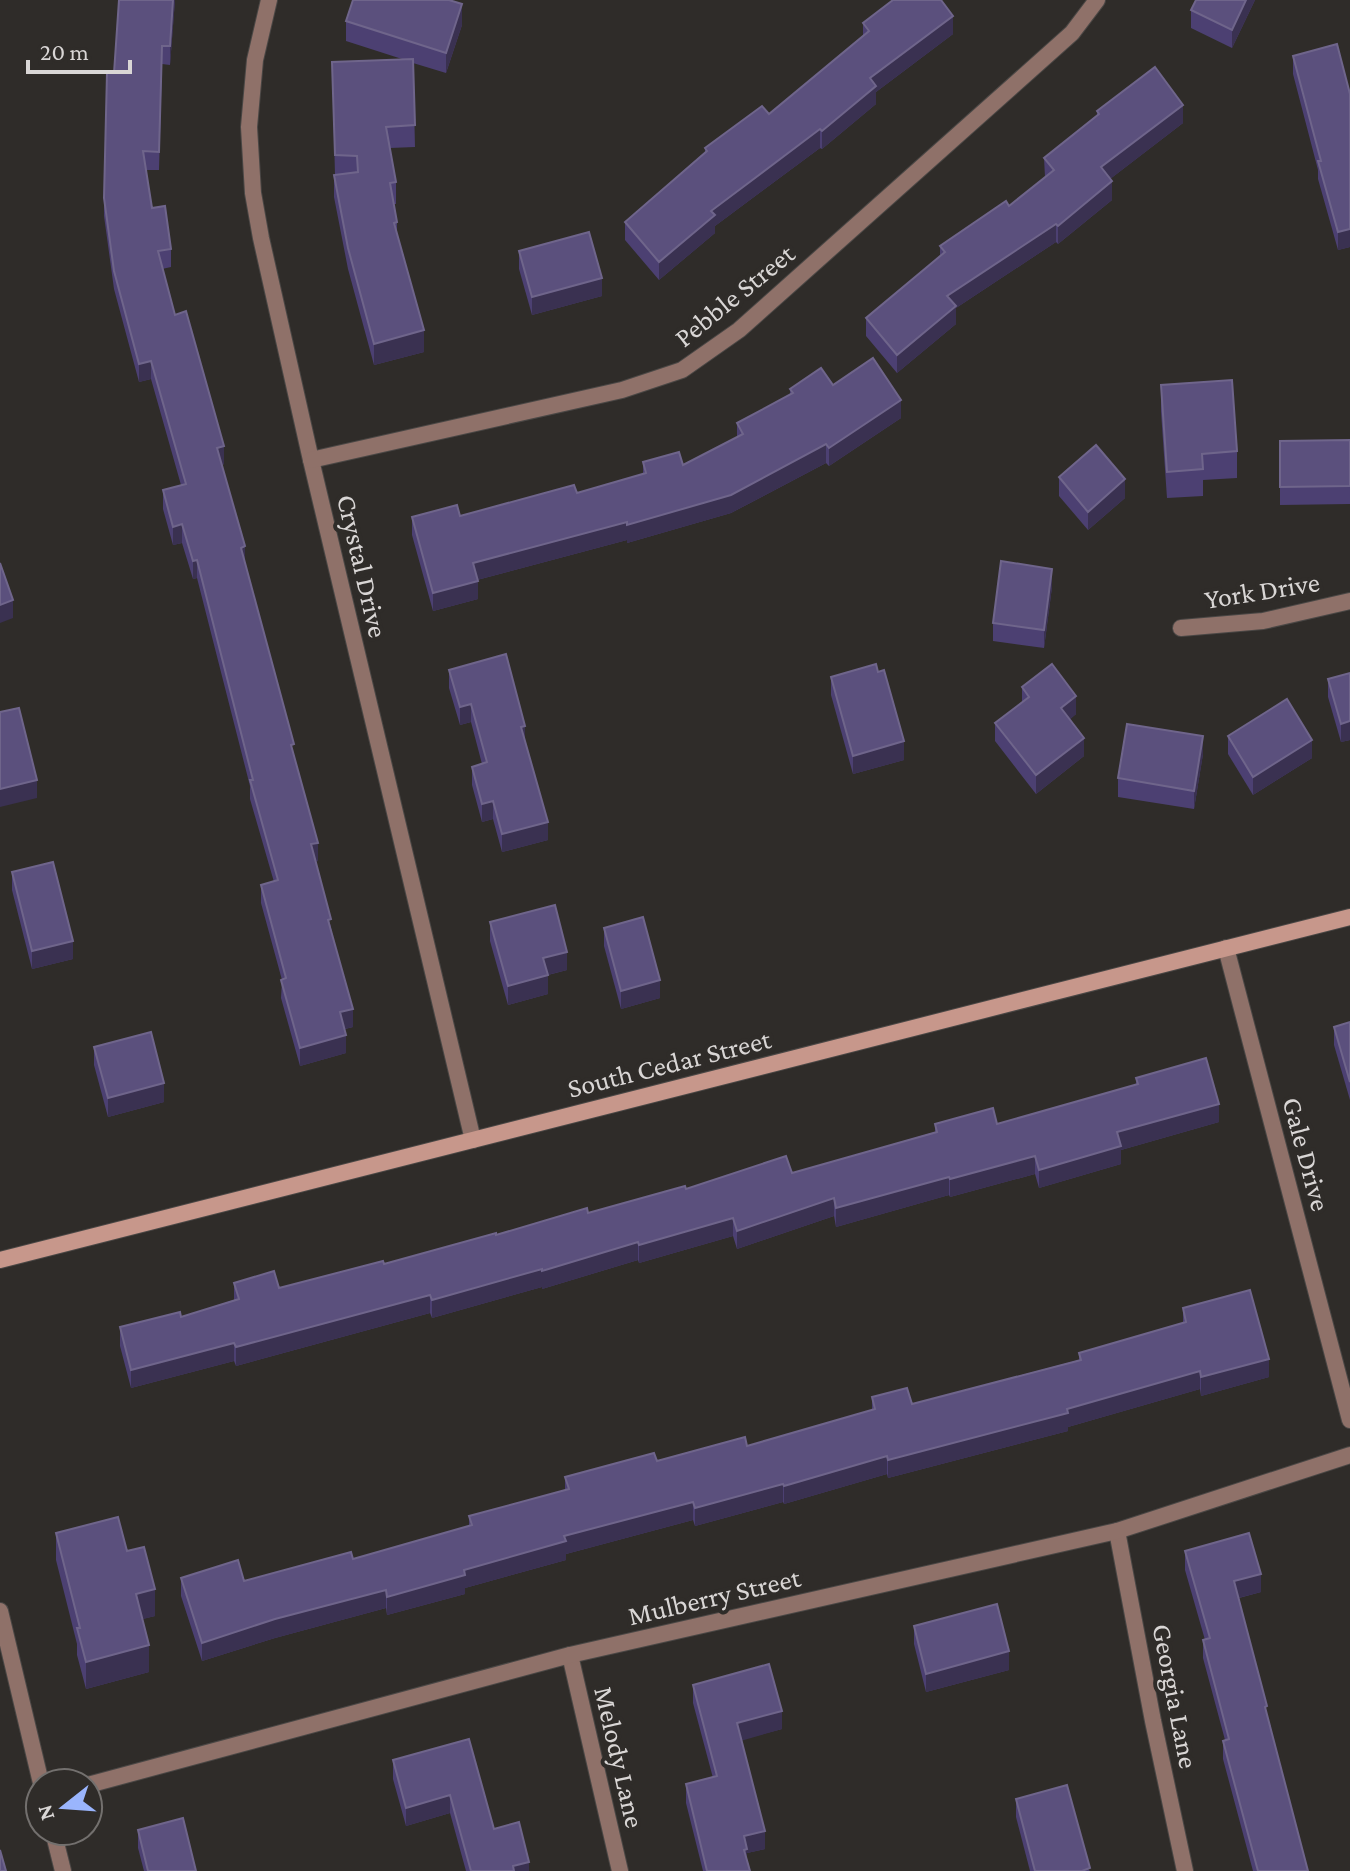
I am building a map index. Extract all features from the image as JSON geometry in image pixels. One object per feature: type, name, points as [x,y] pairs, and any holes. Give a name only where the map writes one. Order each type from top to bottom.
[{"type":"main road","name":"South Cedar Street","points":[[0,1260],[1350,917]]},
{"type":"street","name":"Crystal Drive","points":[[269,0],[255,60],[249,127],[253,193],[261,238],[473,1140]]},
{"type":"street","name":"Pebble Street","points":[[311,460],[622,390],[682,370],[739,330],[1013,86],[1072,33],[1097,0]]},
{"type":"street","name":"York Drive","points":[[1181,628],[1263,621],[1350,601]]},
{"type":"street","name":"Gale Drive","points":[[1226,948],[1350,1420]]},
{"type":"street","name":"Mulberry Street","points":[[104,1781],[570,1655],[1117,1531],[1350,1455]]},
{"type":"street","name":"Georgia Lane","points":[[1117,1531],[1185,1871]]},
{"type":"street","points":[[0,1611],[37,1767]]},
{"type":"street","name":"Melody Lane","points":[[570,1655],[620,1871]]},
{"type":"street","points":[[57,1847],[63,1871]]},
{"type":"building","points":[[119,0],[173,0],[170,46],[162,46],[159,152],[143,151],[152,208],[165,206],[171,249],[158,251],[175,315],[186,311],[224,446],[217,448],[245,546],[241,548],[318,843],[311,844],[353,1009],[340,1012],[346,1035],[300,1048],[281,980],[286,978],[261,885],[278,880],[250,780],[253,780],[197,560],[193,561],[182,524],[173,527],[163,490],[186,484],[151,361],[139,364],[114,271],[104,198],[107,73],[114,73]]},
{"type":"building","points":[[353,0],[449,0],[462,4],[446,53],[346,21]]},
{"type":"building","points":[[893,0],[941,0],[953,16],[870,78],[876,86],[822,131],[820,129],[711,211],[715,215],[659,262],[625,222],[707,151],[705,148],[762,106],[769,114],[869,31],[863,23]]},
{"type":"building","points":[[1196,0],[1246,0],[1232,30],[1191,10]]},
{"type":"building","points":[[1337,44],[1350,94],[1350,229],[1338,232],[1293,56]]},
{"type":"building","points":[[413,59],[415,125],[386,127],[396,182],[390,183],[397,222],[394,223],[424,330],[374,344],[348,248],[334,175],[358,172],[357,156],[335,155],[332,62]]},
{"type":"building","points":[[1155,67],[1183,105],[1101,167],[1112,181],[1058,226],[1056,224],[947,296],[956,306],[897,355],[866,318],[945,252],[940,246],[1006,201],[1009,206],[1054,170],[1044,158],[1099,114],[1097,111]]},
{"type":"building","points":[[589,232],[602,278],[532,297],[519,251]]},
{"type":"building","points":[[873,358],[901,400],[829,448],[826,444],[731,495],[627,525],[627,522],[473,563],[478,581],[433,593],[412,517],[457,505],[460,516],[574,485],[577,493],[646,473],[643,462],[679,452],[683,465],[743,434],[737,423],[793,393],[790,389],[821,368],[833,385]]},
{"type":"building","points":[[1232,380],[1237,451],[1202,454],[1203,469],[1167,472],[1161,385]]},
{"type":"building","points":[[1350,440],[1350,486],[1280,487],[1280,441]]},
{"type":"building","points":[[1096,445],[1125,479],[1088,512],[1059,477]]},
{"type":"building","points":[[1001,561],[1052,569],[1044,630],[993,623]]},
{"type":"building","points":[[0,563],[13,600],[0,605]]},
{"type":"building","points":[[506,654],[525,726],[521,727],[548,822],[502,834],[493,801],[482,804],[472,767],[487,762],[471,704],[460,707],[449,670]]},
{"type":"building","points":[[876,664],[878,672],[884,670],[904,741],[853,756],[831,677]]},
{"type":"building","points":[[1052,664],[1076,696],[1061,708],[1084,738],[1036,775],[995,723],[1029,697],[1022,687]]},
{"type":"building","points":[[1350,673],[1350,721],[1341,724],[1328,679]]},
{"type":"building","points":[[1287,699],[1312,740],[1253,777],[1228,736]]},
{"type":"building","points":[[19,708],[37,780],[0,789],[0,712]]},
{"type":"building","points":[[1127,724],[1203,736],[1194,791],[1118,778]]},
{"type":"building","points":[[53,862],[73,941],[32,951],[12,872]]},
{"type":"building","points":[[555,905],[567,952],[543,958],[548,975],[508,986],[490,922]]},
{"type":"building","points":[[643,917],[660,980],[621,991],[604,928]]},
{"type":"building","points":[[1350,1022],[1350,1082],[1334,1027]]},
{"type":"building","points":[[151,1032],[164,1083],[108,1098],[94,1047]]},
{"type":"building","points":[[1206,1058],[1219,1104],[1117,1132],[1121,1146],[1039,1170],[1035,1156],[836,1208],[834,1198],[737,1231],[733,1218],[432,1300],[430,1295],[236,1347],[234,1343],[131,1370],[120,1327],[180,1312],[181,1317],[239,1299],[234,1283],[274,1271],[279,1288],[496,1235],[587,1208],[588,1213],[685,1186],[686,1189],[786,1156],[792,1173],[937,1132],[935,1124],[993,1108],[997,1124],[1138,1084],[1136,1078]]},
{"type":"building","points":[[1250,1290],[1269,1359],[1201,1377],[1200,1371],[1067,1409],[1068,1413],[888,1460],[887,1456],[784,1486],[695,1508],[693,1502],[564,1536],[566,1541],[464,1570],[465,1575],[387,1597],[386,1590],[275,1619],[202,1643],[181,1578],[238,1560],[244,1581],[351,1552],[353,1559],[472,1525],[469,1516],[569,1489],[565,1477],[654,1453],[657,1461],[745,1437],[747,1446],[875,1409],[872,1397],[907,1388],[912,1404],[1081,1360],[1079,1353],[1186,1322],[1183,1308]]},
{"type":"building","points":[[118,1517],[127,1551],[144,1547],[155,1589],[136,1594],[149,1645],[86,1662],[56,1533]]},
{"type":"building","points":[[1249,1533],[1261,1574],[1234,1581],[1308,1871],[1258,1871],[1223,1741],[1229,1739],[1203,1640],[1210,1638],[1185,1551]]},
{"type":"building","points":[[997,1604],[1009,1651],[926,1674],[914,1626]]},
{"type":"building","points":[[769,1664],[782,1711],[737,1723],[765,1831],[744,1836],[750,1871],[707,1871],[686,1784],[717,1776],[693,1685]]},
{"type":"building","points":[[469,1739],[494,1829],[519,1822],[529,1862],[513,1866],[514,1871],[471,1871],[450,1795],[406,1808],[393,1760]]},
{"type":"building","points":[[1067,1785],[1090,1868],[1082,1871],[1035,1871],[1016,1799]]},
{"type":"building","points":[[183,1818],[196,1871],[148,1871],[138,1830]]},
{"type":"building","points":[[0,1850],[6,1871],[0,1871]]}]
